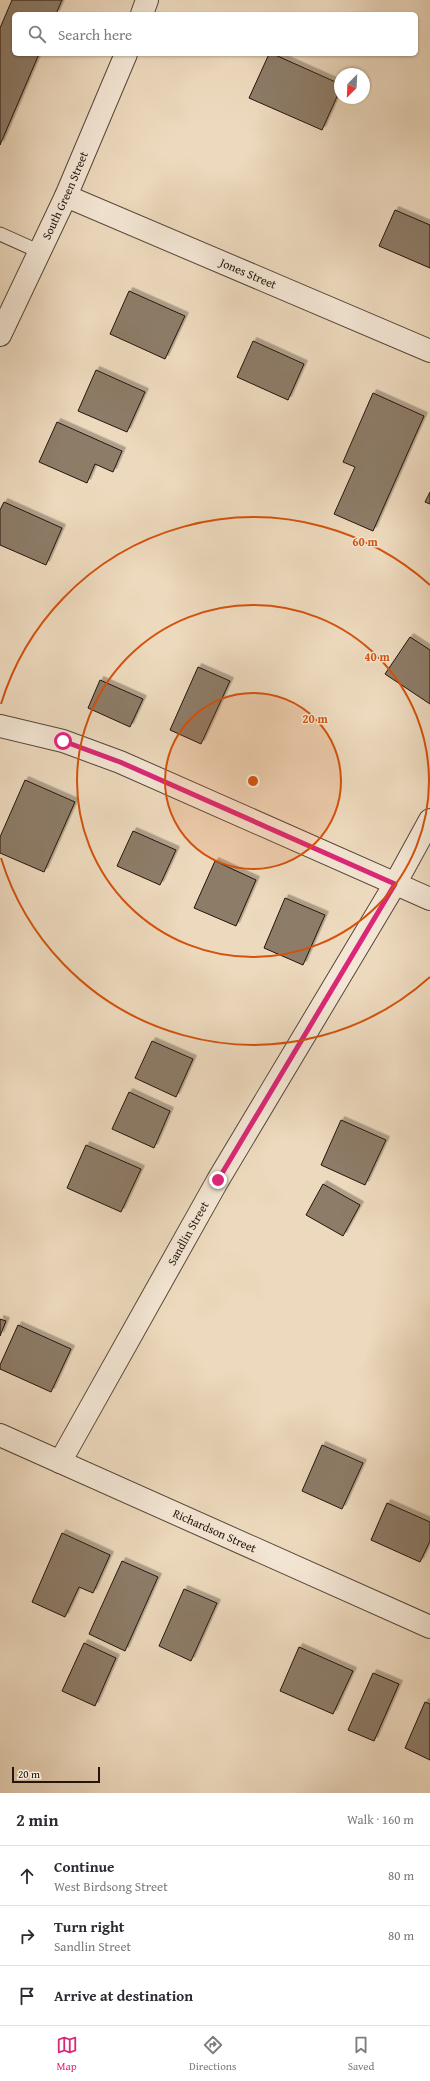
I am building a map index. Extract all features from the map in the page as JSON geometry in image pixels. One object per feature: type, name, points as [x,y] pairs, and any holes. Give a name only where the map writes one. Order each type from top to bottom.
[{"type":"street","points":[[143,12],[147,0]]},
{"type":"street","name":"South Green Street","points":[[0,335],[18,299],[38,251],[66,196],[125,56]]},
{"type":"street","name":"Jones Street","points":[[66,196],[430,351]]},
{"type":"street","points":[[0,712],[45,736]]},
{"type":"street","points":[[0,726],[45,736],[120,762],[430,899]]},
{"type":"street","name":"Sandlin Street","points":[[60,1462],[218,1180],[395,884],[430,820]]},
{"type":"street","name":"Richardson Street","points":[[0,1435],[430,1627]]},
{"type":"lane","points":[[0,234],[38,251]]},
{"type":"building","points":[[12,0],[62,0],[57,12],[12,12],[12,56],[38,56],[0,145],[0,28]]},
{"type":"building","points":[[268,56],[277,56],[334,81],[334,103],[322,130],[249,98]]},
{"type":"building","points":[[395,210],[430,225],[430,268],[379,246]]},
{"type":"building","points":[[129,291],[185,316],[165,359],[110,334]]},
{"type":"building","points":[[253,341],[304,364],[288,400],[237,377]]},
{"type":"building","points":[[96,370],[145,392],[127,432],[78,411]]},
{"type":"building","points":[[373,393],[424,416],[373,531],[334,514],[355,467],[343,462]]},
{"type":"building","points":[[57,422],[122,451],[113,472],[95,464],[87,483],[39,462]]},
{"type":"building","points":[[430,492],[430,504],[425,502]]},
{"type":"building","points":[[4,502],[62,528],[46,565],[0,545],[0,510]]},
{"type":"building","points":[[410,637],[430,650],[430,704],[385,674]]},
{"type":"building","points":[[198,667],[230,681],[201,744],[170,730]]},
{"type":"building","points":[[100,680],[143,699],[130,727],[88,708]]},
{"type":"building","points":[[25,780],[75,802],[44,872],[0,853],[0,837]]},
{"type":"building","points":[[133,831],[176,850],[160,885],[117,866]]},
{"type":"building","points":[[215,861],[256,880],[236,926],[194,908]]},
{"type":"building","points":[[285,898],[325,915],[303,965],[264,948]]},
{"type":"building","points":[[152,1041],[193,1059],[176,1097],[135,1078]]},
{"type":"building","points":[[129,1092],[170,1111],[154,1148],[112,1129]]},
{"type":"building","points":[[341,1120],[386,1140],[365,1185],[321,1165]]},
{"type":"building","points":[[86,1145],[141,1169],[121,1212],[67,1188]]},
{"type":"building","points":[[323,1184],[360,1205],[343,1236],[306,1215]]},
{"type":"building","points":[[0,1319],[6,1321],[0,1336]]},
{"type":"building","points":[[18,1325],[71,1349],[51,1392],[0,1369],[0,1365]]},
{"type":"building","points":[[322,1445],[363,1463],[342,1509],[302,1491]]},
{"type":"building","points":[[387,1503],[430,1522],[430,1541],[420,1562],[371,1540]]},
{"type":"building","points":[[62,1533],[110,1555],[93,1593],[79,1587],[65,1617],[32,1602]]},
{"type":"building","points":[[122,1561],[158,1577],[125,1651],[89,1634]]},
{"type":"building","points":[[184,1589],[217,1603],[191,1661],[159,1646]]},
{"type":"building","points":[[84,1643],[116,1658],[95,1706],[62,1691]]},
{"type":"building","points":[[299,1647],[353,1671],[333,1714],[280,1691]]},
{"type":"building","points":[[373,1673],[399,1684],[374,1741],[348,1730]]},
{"type":"building","points":[[425,1702],[430,1704],[430,1760],[405,1748]]},
{"type":"route","points":[[63,741],[120,762],[395,884],[218,1180]]}]
